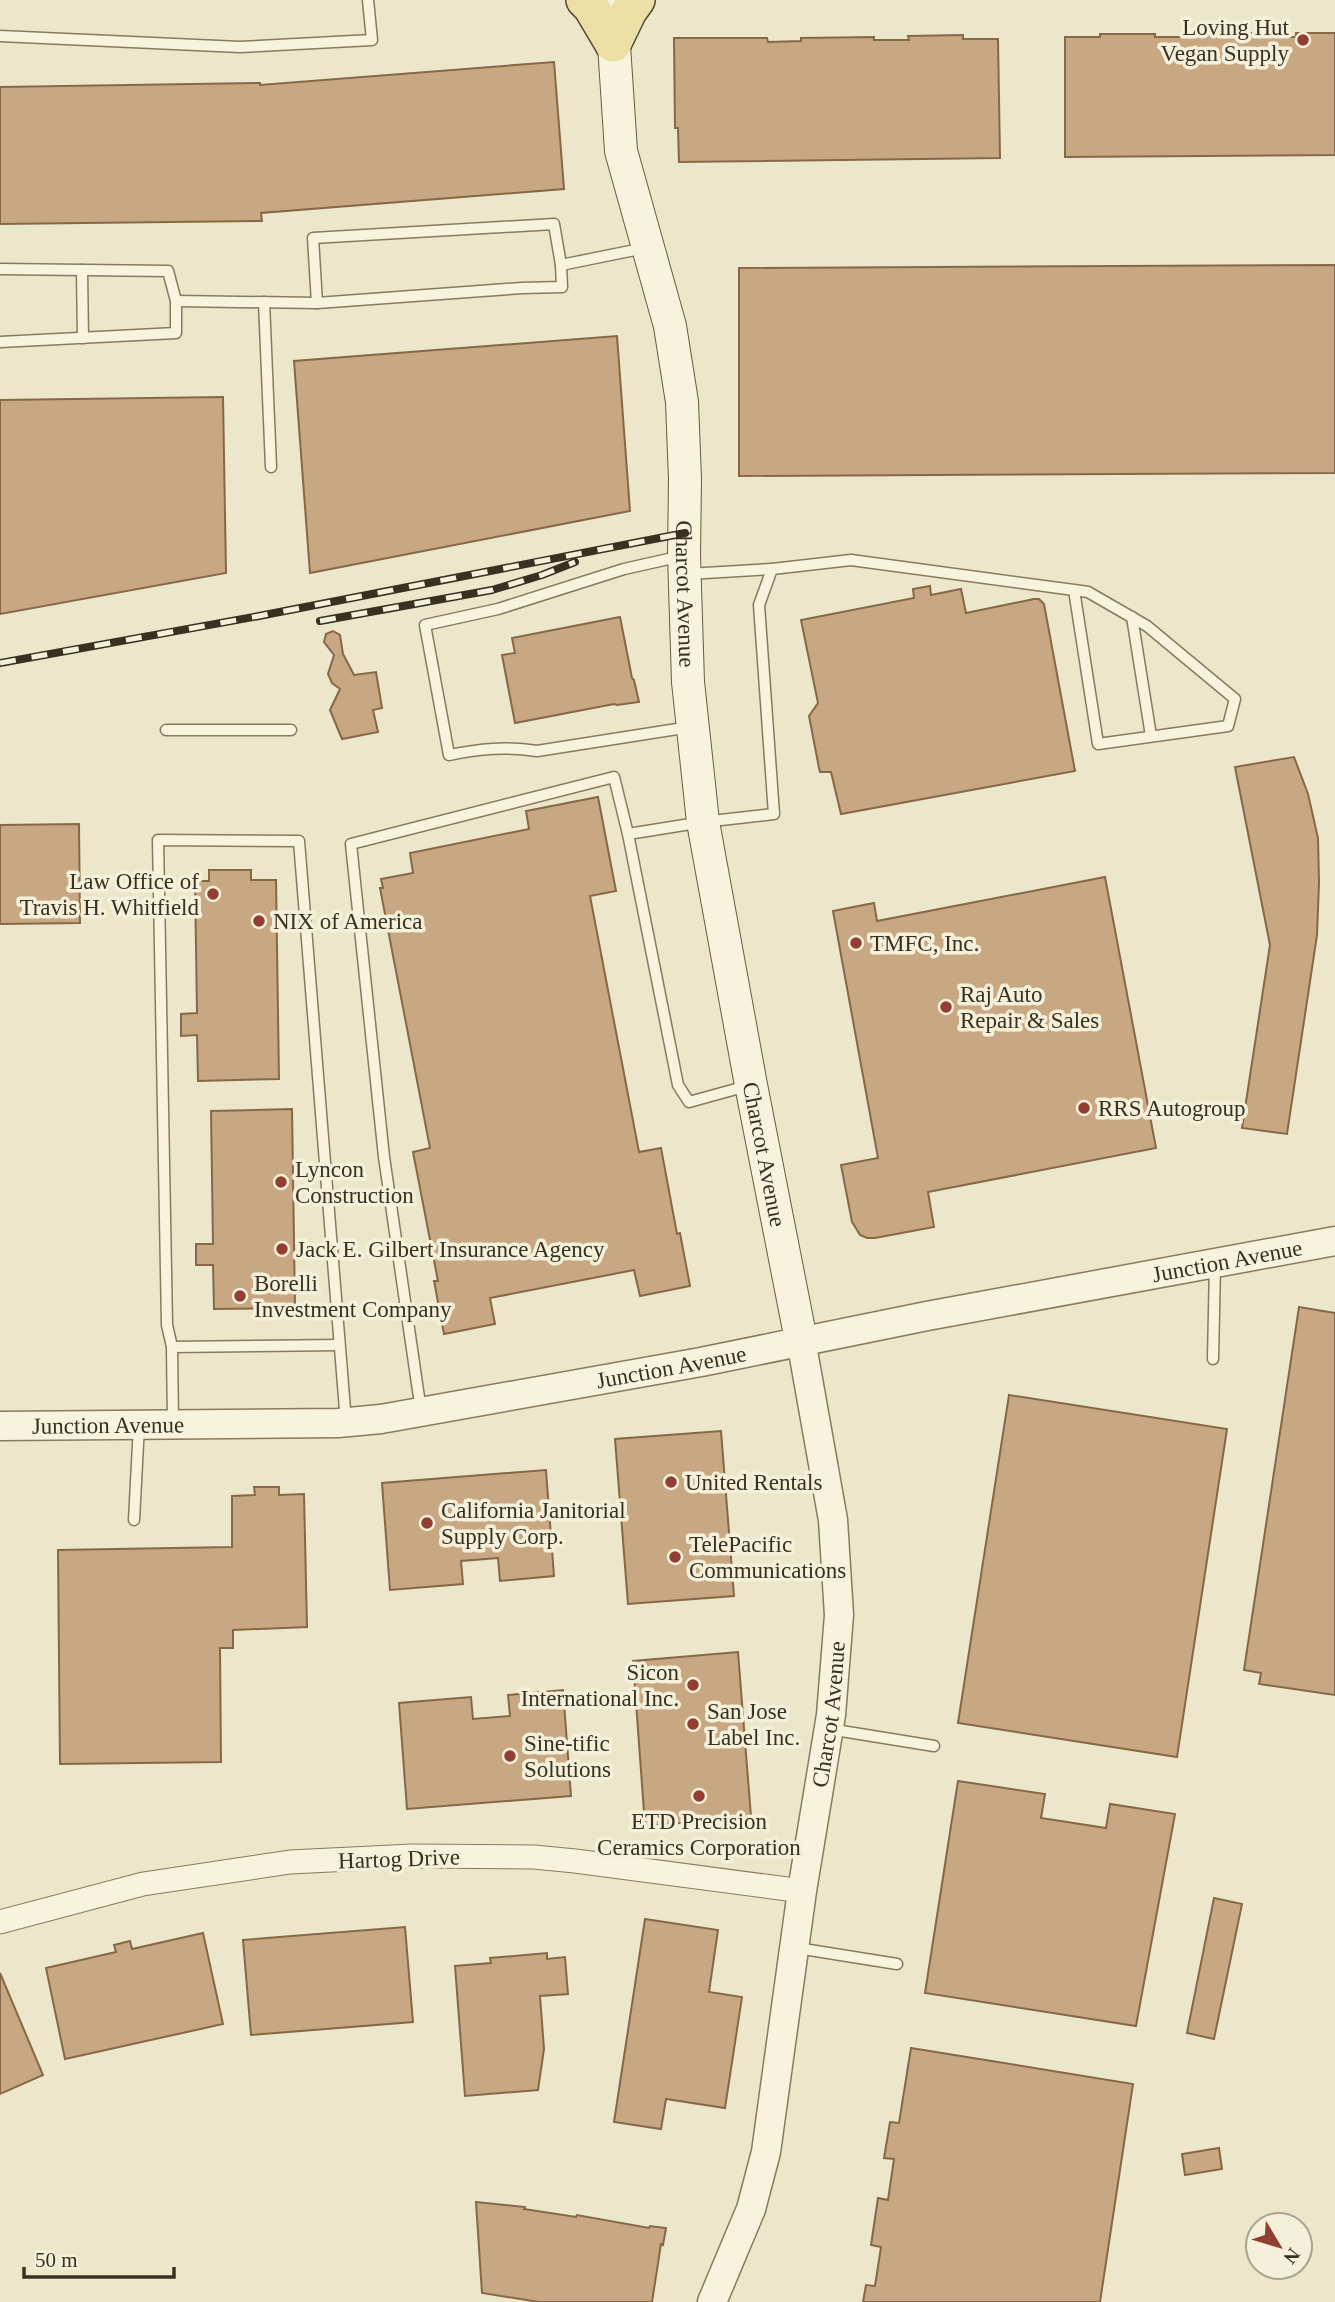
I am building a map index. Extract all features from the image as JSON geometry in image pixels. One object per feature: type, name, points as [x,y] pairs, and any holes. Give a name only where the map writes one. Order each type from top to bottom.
[{"type":"main road","points":[[584,0],[613,44]]},
{"type":"main road","name":"Charcot Avenue","points":[[611,0],[621,151],[670,326],[682,402],[688,681],[703,822],[801,1340]]},
{"type":"main road","points":[[613,44],[637,0]]},
{"type":"street","name":"Junction Avenue","points":[[0,1426],[345,1422],[422,1413],[1335,1241]]},
{"type":"street","name":"Charcot Avenue","points":[[712,2302],[751,2210],[767,2149],[802,1891],[829,1729],[839,1615],[833,1521],[801,1340]]},
{"type":"street","name":"Hartog Drive","points":[[0,1922],[143,1884],[290,1862],[412,1856],[534,1857],[802,1891]]},
{"type":"lane","points":[[0,36],[240,47],[372,40],[368,0]]},
{"type":"lane","points":[[176,301],[317,303],[562,287],[554,224],[313,238],[317,303]]},
{"type":"lane","points":[[561,265],[648,248]]},
{"type":"lane","points":[[0,269],[168,271],[176,301],[176,333],[0,342]]},
{"type":"lane","points":[[82,270],[83,338]]},
{"type":"lane","points":[[264,302],[271,467]]},
{"type":"lane","points":[[692,727],[537,751],[488,748],[449,755],[425,625],[498,609],[624,569],[685,565],[772,569],[850,560],[1074,590],[1088,592],[1147,626],[1235,699],[1228,726],[1098,744],[1074,590]]},
{"type":"lane","points":[[628,834],[774,814],[759,605],[772,569]]},
{"type":"lane","points":[[1132,617],[1151,736]]},
{"type":"lane","points":[[166,730],[291,730]]},
{"type":"lane","points":[[422,1413],[384,1157],[351,844],[614,777],[628,834],[678,1085],[689,1102],[751,1086]]},
{"type":"lane","points":[[173,1424],[172,1347],[167,1325],[158,840],[299,841],[345,1422]]},
{"type":"lane","points":[[1213,1359],[1214,1264]]},
{"type":"lane","points":[[172,1347],[340,1346]]},
{"type":"lane","points":[[134,1520],[139,1425]]},
{"type":"lane","points":[[829,1729],[934,1746]]},
{"type":"lane","points":[[794,1947],[897,1964]]},
{"type":"building","points":[[1189,33],[1262,33],[1262,37],[1296,37],[1296,33],[1335,33],[1335,155],[1065,157],[1065,37],[1155,34],[1155,37],[1189,37]]},
{"type":"building","points":[[963,35],[963,39],[998,39],[1000,158],[679,162],[678,128],[675,128],[674,38],[767,38],[768,42],[801,41],[801,38],[874,37],[874,40],[909,40],[908,36]]},
{"type":"building","points":[[554,62],[564,189],[261,213],[262,221],[0,224],[0,87],[260,85]]},
{"type":"building","points":[[1335,265],[1335,473],[739,476],[739,268]]},
{"type":"building","points":[[617,336],[630,511],[310,573],[294,361]]},
{"type":"building","points":[[223,397],[226,573],[0,614],[0,400]]},
{"type":"building","points":[[930,586],[931,595],[961,589],[966,613],[1034,599],[1039,599],[1044,604],[1075,771],[841,814],[831,772],[820,772],[819,768],[809,716],[818,703],[801,620],[914,598],[913,589]]},
{"type":"building","points":[[620,617],[639,702],[614,704],[515,723],[502,655],[515,653],[512,638]]},
{"type":"building","points":[[333,631],[340,635],[343,654],[354,675],[376,672],[382,708],[373,710],[378,732],[342,739],[330,710],[340,689],[332,683],[328,674],[334,655],[324,642],[326,634]]},
{"type":"building","points":[[1294,757],[1308,794],[1318,838],[1319,883],[1317,935],[1287,1134],[1242,1128],[1270,945],[1235,767]]},
{"type":"building","points":[[598,797],[616,891],[590,896],[639,1152],[661,1148],[690,1286],[640,1296],[634,1270],[490,1298],[495,1324],[444,1334],[434,1281],[438,1281],[413,1152],[430,1148],[380,888],[383,888],[381,879],[413,873],[410,853],[529,829],[526,811]]},
{"type":"building","points":[[79,824],[80,923],[0,924],[0,825]]},
{"type":"building","points":[[209,870],[251,870],[251,880],[276,880],[279,1079],[198,1081],[197,1035],[181,1036],[181,1014],[197,1013],[195,881],[209,881]]},
{"type":"building","points":[[1105,877],[1156,1148],[928,1192],[934,1227],[875,1238],[860,1235],[852,1222],[841,1165],[878,1158],[833,911],[874,903],[877,921]]},
{"type":"building","points":[[292,1109],[295,1308],[214,1309],[213,1265],[196,1265],[196,1244],[213,1244],[211,1111]]},
{"type":"building","points":[[1299,1307],[1335,1313],[1335,1695],[1259,1684],[1261,1673],[1244,1670]]},
{"type":"building","points":[[1009,1395],[1227,1429],[1177,1757],[958,1723]]},
{"type":"building","points":[[721,1431],[734,1596],[628,1604],[615,1439]]},
{"type":"building","points":[[546,1470],[554,1576],[500,1581],[498,1558],[461,1561],[463,1584],[390,1590],[382,1483]]},
{"type":"building","points":[[254,1487],[279,1487],[279,1495],[304,1494],[307,1627],[233,1630],[233,1648],[220,1648],[221,1762],[60,1764],[58,1550],[232,1547],[232,1496],[255,1495]]},
{"type":"building","points":[[738,1652],[751,1817],[645,1826],[633,1661]]},
{"type":"building","points":[[563,1690],[571,1796],[407,1809],[399,1703],[471,1697],[473,1719],[510,1716],[508,1695]]},
{"type":"building","points":[[958,1781],[1045,1794],[1041,1818],[1106,1828],[1110,1804],[1175,1814],[1136,2026],[925,1993]]},
{"type":"building","points":[[1214,1898],[1242,1904],[1214,2039],[1187,2033]]},
{"type":"building","points":[[645,1919],[718,1930],[709,1992],[742,1997],[725,2108],[666,2099],[661,2129],[614,2122]]},
{"type":"building","points":[[405,1927],[413,2022],[251,2035],[243,1940]]},
{"type":"building","points":[[203,1933],[223,2024],[65,2059],[46,1968],[116,1952],[114,1945],[130,1941],[132,1949]]},
{"type":"building","points":[[547,1953],[547,1959],[565,1957],[568,1994],[540,1996],[544,2049],[538,2090],[465,2096],[455,1966],[491,1963],[490,1958]]},
{"type":"building","points":[[0,1973],[43,2075],[0,2094]]},
{"type":"building","points":[[911,2048],[1133,2084],[1100,2302],[863,2302],[866,2285],[875,2286],[881,2247],[871,2245],[878,2198],[888,2200],[894,2159],[884,2158],[890,2122],[899,2123]]},
{"type":"building","points":[[1219,2148],[1222,2169],[1185,2175],[1182,2154]]},
{"type":"building","points":[[476,2202],[525,2207],[524,2209],[649,2228],[666,2228],[652,2302],[539,2302],[482,2293]]},
{"type":"railway","points":[[0,663],[259,616],[685,533]]},
{"type":"railway","points":[[320,621],[492,590],[575,562]]},
{"type":"place","name":"Loving Hut Vegan Supply","points":[[1303,40]]},
{"type":"place","name":"Law Office of Travis H. Whitfield","points":[[213,894]]},
{"type":"place","name":"NIX of America","points":[[259,921]]},
{"type":"place","name":"TMFC, Inc.","points":[[856,943]]},
{"type":"place","name":"Raj Auto Repair & Sales","points":[[946,1007]]},
{"type":"place","name":"RRS Autogroup","points":[[1084,1108]]},
{"type":"place","name":"Lyncon Construction","points":[[281,1182]]},
{"type":"place","name":"Jack E. Gilbert Insurance Agency","points":[[282,1249]]},
{"type":"place","name":"Borelli Investment Company","points":[[240,1296]]},
{"type":"place","name":"United Rentals","points":[[671,1482]]},
{"type":"place","name":"California Janitorial Supply Corp.","points":[[427,1523]]},
{"type":"place","name":"TelePacific Communications","points":[[675,1557]]},
{"type":"place","name":"Sicon International Inc.","points":[[693,1685]]},
{"type":"place","name":"San Jose Label Inc.","points":[[693,1724]]},
{"type":"place","name":"Sine-tific Solutions","points":[[510,1756]]},
{"type":"place","name":"ETD Precision Ceramics Corporation","points":[[699,1796]]}]
